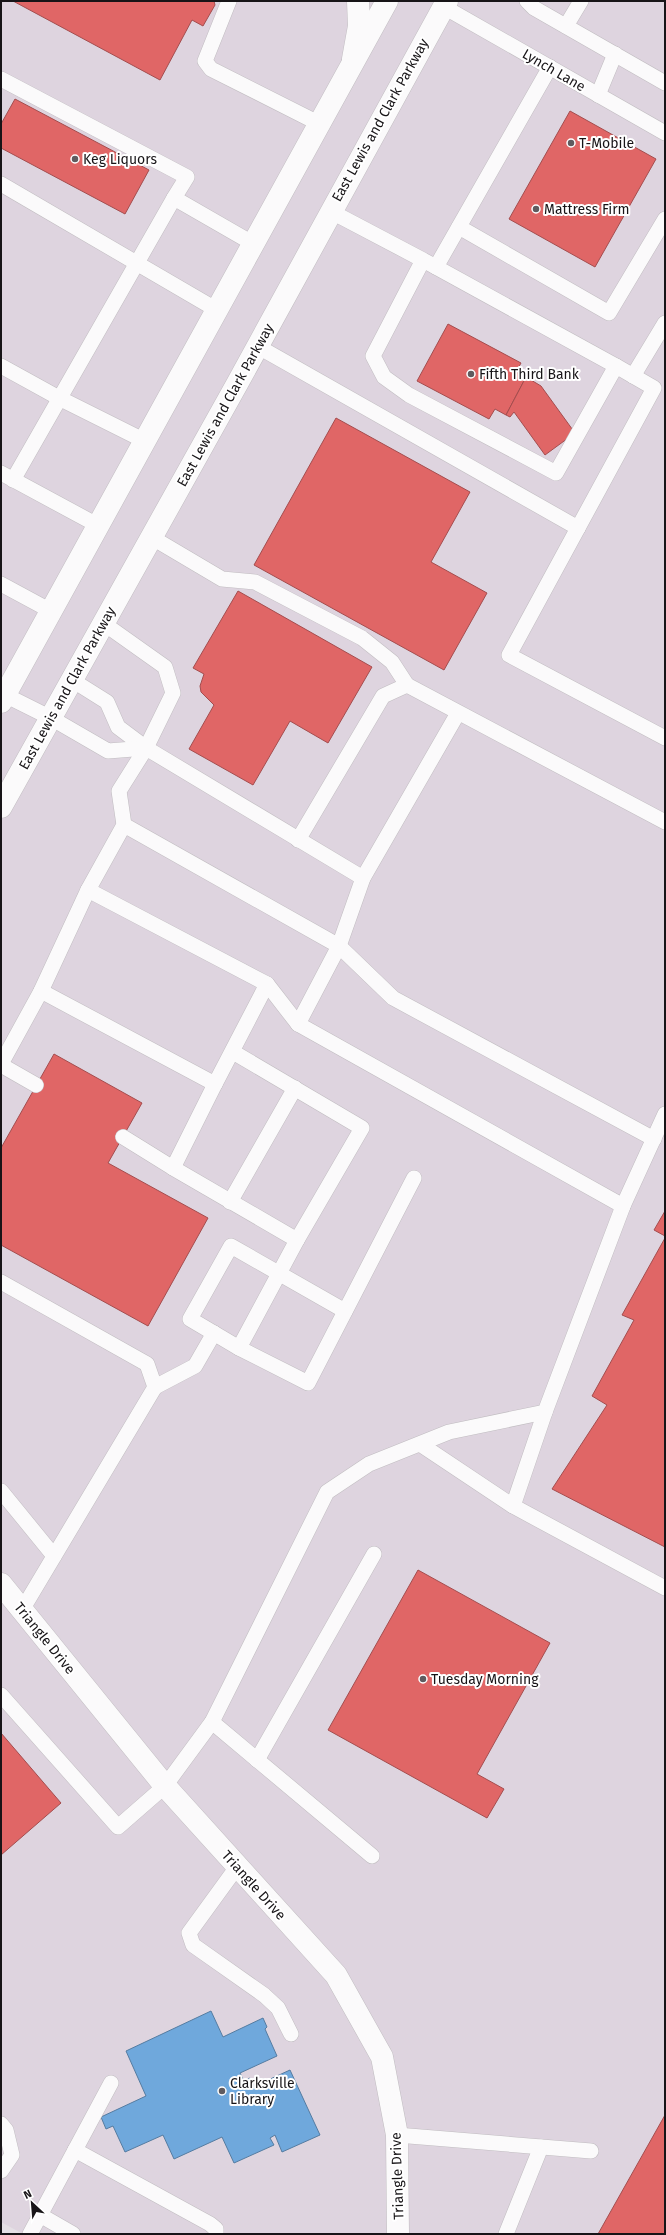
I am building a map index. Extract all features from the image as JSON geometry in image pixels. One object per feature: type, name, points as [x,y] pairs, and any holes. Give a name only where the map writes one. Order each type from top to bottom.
[{"type":"main road","points":[[351,67],[360,26],[358,1]]},
{"type":"main road","points":[[2,697],[51,611],[387,1]]},
{"type":"main road","name":"East Lewis and Clark Parkway","points":[[1,807],[445,4]]},
{"type":"main road","name":"Triangle Drive","points":[[1,1584],[165,1786],[336,1975],[382,2057],[397,2135],[398,2234]]},
{"type":"lane","points":[[229,1],[205,61],[211,69],[320,124]]},
{"type":"lane","points":[[527,1],[534,8],[665,83]]},
{"type":"lane","points":[[566,26],[581,1]]},
{"type":"lane","name":"Lynch Lane","points":[[445,4],[550,68],[665,133]]},
{"type":"lane","points":[[598,94],[615,54]]},
{"type":"lane","points":[[550,68],[459,227],[430,263],[373,356],[384,377],[409,395],[556,473],[616,366]]},
{"type":"lane","points":[[1,79],[187,177],[138,264],[59,398],[7,476],[98,526]]},
{"type":"lane","points":[[1,184],[217,310]]},
{"type":"lane","points":[[174,198],[254,244]]},
{"type":"lane","points":[[330,211],[430,263],[654,388],[509,655],[665,738]]},
{"type":"lane","points":[[459,227],[610,313],[665,219]]},
{"type":"lane","points":[[633,376],[665,323]]},
{"type":"lane","points":[[257,346],[578,528]]},
{"type":"lane","points":[[1,366],[59,398],[145,441]]},
{"type":"lane","points":[[151,537],[222,579],[255,582],[362,638],[392,662],[407,685],[425,692],[458,713],[665,822]]},
{"type":"lane","points":[[1,584],[51,611]]},
{"type":"lane","points":[[36,1085],[1,1064],[41,991],[88,890],[124,825],[119,791],[146,748],[173,693],[165,667],[103,623]]},
{"type":"lane","points":[[72,680],[107,702],[118,727],[146,748],[363,878]]},
{"type":"lane","points":[[298,840],[383,696],[407,685]]},
{"type":"lane","points":[[2,697],[51,718],[108,751],[146,748]]},
{"type":"lane","points":[[298,1024],[339,946],[363,878],[458,713]]},
{"type":"lane","points":[[124,825],[339,946],[393,998],[654,1139]]},
{"type":"lane","points":[[88,890],[267,984],[298,1024],[623,1206]]},
{"type":"lane","points":[[173,1168],[267,984]]},
{"type":"lane","points":[[41,991],[215,1084]]},
{"type":"lane","points":[[233,1052],[362,1128],[297,1240],[239,1348]]},
{"type":"lane","points":[[230,1202],[295,1088]]},
{"type":"lane","points":[[513,1506],[545,1412],[623,1206],[665,1114]]},
{"type":"lane","points":[[123,1137],[230,1202],[297,1240]]},
{"type":"lane","points":[[345,1311],[230,1246],[190,1319],[239,1348],[308,1383],[414,1178]]},
{"type":"lane","points":[[1,1282],[147,1364],[154,1387]]},
{"type":"lane","points":[[22,1610],[154,1387],[195,1366],[214,1333]]},
{"type":"lane","points":[[1,1695],[118,1827],[165,1786],[212,1722],[327,1492],[369,1464],[449,1432],[545,1412]]},
{"type":"lane","points":[[420,1444],[513,1506],[665,1588]]},
{"type":"lane","points":[[1,1492],[54,1556]]},
{"type":"lane","points":[[257,1760],[374,1554]]},
{"type":"lane","points":[[212,1722],[372,1856]]},
{"type":"lane","points":[[237,1867],[189,1933],[189,1940],[192,1945],[264,1995],[278,2008],[290,2034]]},
{"type":"lane","points":[[30,2234],[111,2084]]},
{"type":"lane","points":[[1,2124],[6,2130],[12,2155],[1,2171]]},
{"type":"lane","points":[[397,2135],[591,2151]]},
{"type":"lane","points":[[506,2234],[541,2147]]},
{"type":"lane","points":[[76,2150],[210,2224],[216,2230],[216,2234]]},
{"type":"lane","points":[[40,2215],[73,2234]]},
{"type":"shaded area","points":[[1,1],[665,1],[665,2234],[23,2234],[1,2222]]},
{"type":"building: Shops","points":[[13,1],[214,1],[215,5],[203,26],[192,20],[160,80]]},
{"type":"building: Shops","name":"Keg Liquors","points":[[15,99],[149,170],[125,214],[1,148],[1,124]]},
{"type":"building: Shops","points":[[570,111],[656,159],[595,267],[509,219]]},
{"type":"building: Shops","name":"Fifth Third Bank","points":[[448,324],[521,363],[516,372],[526,377],[506,415],[495,409],[489,419],[417,381]]},
{"type":"building: Shops","points":[[526,377],[541,386],[575,433],[545,455],[514,412],[510,417],[506,415]]},
{"type":"building: Shops","points":[[336,418],[470,492],[431,562],[487,593],[444,670],[254,565]]},
{"type":"building: Shops","points":[[238,591],[372,667],[328,743],[290,721],[253,785],[189,749],[214,705],[201,692],[200,686],[204,674],[193,668]]},
{"type":"building: Shops","points":[[54,1054],[142,1103],[108,1163],[208,1218],[148,1326],[1,1245],[1,1148]]},
{"type":"building: Shops","points":[[665,1211],[665,1236],[654,1230]]},
{"type":"building: Shops","points":[[665,1238],[665,1547],[552,1489],[607,1405],[592,1396],[634,1320],[622,1315]]},
{"type":"building: Shops","points":[[418,1570],[550,1643],[477,1774],[504,1789],[487,1818],[328,1730]]},
{"type":"building: Shops","points":[[1,1733],[61,1803],[1,1855]]},
{"type":"building: Shops","points":[[665,2115],[665,2234],[598,2234]]},
{"type":"building: Schools","name":"Clarksville Library","points":[[211,2011],[223,2037],[263,2018],[267,2027],[265,2029],[277,2056],[240,2073],[244,2081],[250,2078],[255,2086],[290,2070],[320,2135],[282,2152],[275,2135],[270,2138],[274,2145],[234,2163],[222,2137],[174,2159],[163,2135],[125,2152],[113,2126],[106,2129],[101,2117],[146,2096],[126,2051]]},
{"type":"place","name":"T-Mobile","points":[[571,143]]},
{"type":"place","name":"Keg Liquors","points":[[75,159]]},
{"type":"place","name":"Mattress Firm","points":[[536,209]]},
{"type":"place","name":"Fifth Third Bank","points":[[471,374]]},
{"type":"place","name":"Tuesday Morning","points":[[423,1679]]},
{"type":"place","name":"Clarksville Library","points":[[222,2091]]}]
